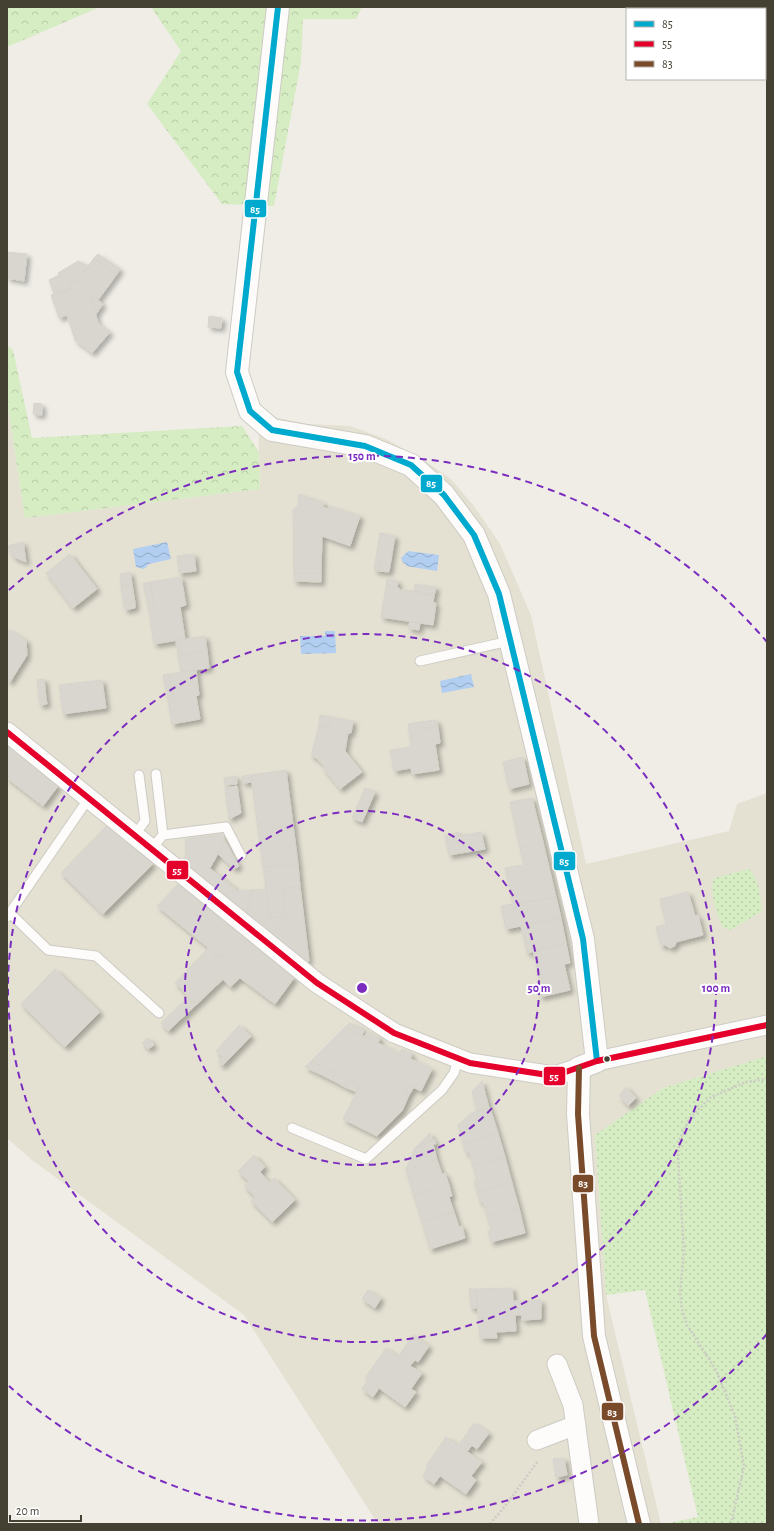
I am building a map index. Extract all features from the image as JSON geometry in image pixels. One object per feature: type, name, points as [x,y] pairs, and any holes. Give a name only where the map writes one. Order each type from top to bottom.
[{"type":"street","points":[[278,7],[237,372],[250,411],[272,430],[365,446],[411,465],[444,495],[474,535],[499,594],[582,939],[588,1064],[578,1114],[594,1336],[639,1524]]},
{"type":"street","points":[[7,732],[135,835],[157,842],[317,982],[394,1033],[458,1060],[554,1076],[588,1064],[767,1025]]},
{"type":"street","points":[[558,1364],[573,1405],[589,1524]]},
{"type":"street","points":[[541,1438],[576,1425]]},
{"type":"lane","points":[[420,661],[510,641]]},
{"type":"lane","points":[[156,774],[157,842],[226,827],[241,856]]},
{"type":"lane","points":[[135,835],[145,821],[139,775]]},
{"type":"lane","points":[[89,798],[9,915],[48,950],[96,956],[159,1013]]},
{"type":"lane","points":[[292,1128],[366,1159],[442,1090],[454,1073],[458,1060]]},
{"type":"path","points":[[731,1524],[744,1466],[732,1410],[716,1370],[687,1325],[682,1309],[680,1293],[684,1251],[678,1158],[679,1141],[690,1118],[711,1097],[746,1082],[767,1079]]},
{"type":"path","points":[[490,1524],[544,1454],[541,1438]]},
{"type":"shaded area","points":[[7,400],[25,518],[260,489],[258,410],[278,418],[308,424],[350,426],[386,439],[425,461],[451,479],[474,506],[500,544],[531,615],[586,864],[729,831],[737,804],[767,793],[767,1056],[663,1088],[595,1135],[606,1295],[661,1524],[378,1524],[244,1315],[32,1160],[7,1138]]},
{"type":"green space","points":[[7,7],[100,7],[7,47]]},
{"type":"green space","points":[[151,7],[362,7],[356,19],[303,19],[301,62],[274,206],[222,204],[147,104],[181,51]]},
{"type":"green space","points":[[7,346],[13,350],[32,438],[242,426],[259,452],[260,489],[25,518],[7,400]]},
{"type":"green space","points":[[749,869],[753,873],[757,883],[762,911],[731,930],[722,927],[712,890],[714,878]]},
{"type":"green space","points":[[767,1056],[767,1524],[664,1524],[698,1517],[645,1290],[606,1295],[595,1135],[663,1088]]},
{"type":"water","points":[[167,542],[171,559],[149,564],[144,569],[136,567],[133,549]]},
{"type":"water","points":[[408,551],[439,555],[437,571],[406,566],[401,558]]},
{"type":"water","points":[[325,631],[335,631],[336,653],[301,654],[300,636],[325,636]]},
{"type":"water","points":[[471,674],[474,687],[442,693],[440,681]]},
{"type":"building","points":[[7,252],[27,254],[24,281],[7,278]]},
{"type":"building","points":[[98,254],[120,269],[117,274],[94,258]]},
{"type":"building","points":[[94,258],[117,274],[98,300],[90,294],[98,323],[110,332],[92,353],[75,340],[67,315],[59,318],[51,295],[72,289],[70,283],[78,280]]},
{"type":"building","points":[[78,261],[89,266],[78,280],[70,283],[72,289],[54,294],[49,280],[59,275],[58,273]]},
{"type":"building","points":[[90,294],[103,304],[96,314]]},
{"type":"building","points":[[209,316],[222,318],[221,328],[208,327]]},
{"type":"building","points":[[34,403],[42,404],[42,415],[33,414]]},
{"type":"building","points":[[299,494],[324,503],[323,507],[328,509],[329,506],[360,516],[350,546],[322,536],[321,573],[294,573],[293,510],[298,506]]},
{"type":"building","points":[[380,533],[395,536],[389,572],[379,571],[381,559],[376,558]]},
{"type":"building","points":[[23,542],[26,562],[14,557]]},
{"type":"building","points":[[23,542],[14,557],[7,546]]},
{"type":"building","points":[[70,554],[97,589],[73,608],[46,573]]},
{"type":"building","points":[[194,554],[196,571],[179,573],[177,556]]},
{"type":"building","points":[[376,558],[381,559],[379,571],[374,570]]},
{"type":"building","points":[[130,572],[132,584],[121,586],[120,574]]},
{"type":"building","points":[[294,573],[321,573],[321,582],[294,581]]},
{"type":"building","points":[[181,577],[186,605],[180,607],[185,639],[154,644],[149,611],[155,610],[150,582]]},
{"type":"building","points":[[387,579],[398,581],[397,588],[386,586]]},
{"type":"building","points":[[150,582],[155,610],[149,611],[143,583]]},
{"type":"building","points":[[132,584],[135,603],[124,605],[121,586]]},
{"type":"building","points":[[415,584],[436,587],[434,596],[414,591]]},
{"type":"building","points":[[386,586],[399,588],[399,590],[425,592],[425,594],[434,596],[433,603],[436,603],[433,625],[381,617]]},
{"type":"building","points":[[135,603],[135,608],[125,610],[124,605]]},
{"type":"building","points":[[410,621],[420,623],[419,630],[408,628]]},
{"type":"building","points":[[7,629],[26,640],[27,655],[10,682],[7,680]]},
{"type":"building","points":[[205,636],[207,650],[178,656],[176,641]]},
{"type":"building","points":[[207,650],[209,668],[181,672],[178,656]]},
{"type":"building","points":[[196,670],[199,695],[196,696],[200,719],[172,724],[168,700],[174,699],[169,674]]},
{"type":"building","points":[[169,674],[174,699],[168,700],[163,675]]},
{"type":"building","points":[[44,679],[46,698],[39,699],[37,680]]},
{"type":"building","points":[[102,680],[106,708],[63,714],[59,685]]},
{"type":"building","points":[[46,698],[47,704],[40,705],[39,699]]},
{"type":"building","points":[[320,715],[331,717],[328,727],[319,725]]},
{"type":"building","points":[[331,717],[353,721],[351,733],[348,733],[345,751],[362,772],[340,789],[323,768],[324,766],[315,757],[311,756],[319,725],[328,727]]},
{"type":"building","points":[[436,720],[438,727],[421,729],[420,722]]},
{"type":"building","points":[[420,722],[421,729],[438,727],[440,743],[435,744],[439,770],[412,774],[411,768],[394,771],[390,750],[411,747],[408,724]]},
{"type":"building","points":[[7,745],[58,786],[43,806],[7,778]]},
{"type":"building","points":[[523,757],[529,784],[509,789],[503,762]]},
{"type":"building","points":[[286,770],[298,864],[263,867],[251,775]]},
{"type":"building","points":[[251,775],[253,782],[243,783],[242,776]]},
{"type":"building","points":[[236,776],[237,784],[225,785],[224,778]]},
{"type":"building","points":[[237,786],[241,813],[229,819],[225,788]]},
{"type":"building","points":[[365,788],[375,792],[362,822],[352,818]]},
{"type":"building","points":[[532,798],[543,842],[520,848],[510,802]]},
{"type":"building","points":[[107,825],[153,864],[103,914],[61,873]]},
{"type":"building","points":[[459,832],[459,836],[481,832],[485,849],[449,855],[445,836]]},
{"type":"building","points":[[222,834],[225,841],[210,868],[202,862],[199,866],[186,855],[185,839]]},
{"type":"building","points":[[225,841],[239,866],[234,869],[218,854]]},
{"type":"building","points":[[543,842],[556,897],[513,904],[505,868],[524,865],[520,848]]},
{"type":"building","points":[[186,855],[199,866],[202,862],[238,891],[253,890],[246,915],[179,863]]},
{"type":"building","points":[[298,864],[300,886],[283,888],[285,916],[270,918],[263,867]]},
{"type":"building","points":[[178,884],[243,937],[221,958],[157,906]]},
{"type":"building","points":[[300,886],[309,961],[307,962],[261,927],[270,918],[285,916],[283,888]]},
{"type":"building","points":[[266,889],[270,918],[261,927],[246,915],[253,890]]},
{"type":"building","points":[[688,892],[695,916],[698,915],[703,935],[676,942],[675,946],[670,948],[665,945],[661,946],[656,927],[666,924],[660,899]]},
{"type":"building","points":[[556,897],[561,918],[506,929],[501,906]]},
{"type":"building","points":[[561,918],[566,943],[527,953],[521,926]]},
{"type":"building","points":[[243,937],[256,948],[196,1005],[182,990],[217,955],[221,958]]},
{"type":"building","points":[[566,943],[570,963],[564,964],[570,990],[540,997],[537,982],[540,981],[533,951]]},
{"type":"building","points":[[208,948],[217,955],[182,990],[175,983]]},
{"type":"building","points":[[256,948],[294,978],[275,1004],[240,978],[230,987],[223,979]]},
{"type":"building","points":[[55,969],[100,1012],[65,1047],[21,1004]]},
{"type":"building","points":[[188,997],[196,1005],[168,1031],[161,1023]]},
{"type":"building","points":[[350,1023],[364,1030],[362,1036],[345,1027]]},
{"type":"building","points":[[239,1025],[251,1036],[227,1061],[216,1051]]},
{"type":"building","points":[[345,1027],[432,1069],[421,1091],[408,1085],[404,1093],[409,1095],[402,1111],[377,1136],[343,1119],[360,1085],[348,1079],[345,1087],[332,1080],[336,1073],[311,1061]]},
{"type":"building","points":[[367,1032],[380,1038],[378,1043],[364,1037]]},
{"type":"building","points":[[148,1038],[154,1045],[148,1049],[142,1043]]},
{"type":"building","points":[[402,1049],[412,1054],[410,1059],[399,1054]]},
{"type":"building","points":[[223,1056],[227,1061],[222,1066],[218,1061]]},
{"type":"building","points":[[311,1061],[336,1073],[332,1080],[305,1067]]},
{"type":"building","points":[[348,1079],[360,1085],[356,1092],[345,1087]]},
{"type":"building","points":[[482,1081],[489,1108],[477,1111],[472,1091]]},
{"type":"building","points":[[408,1085],[414,1087],[409,1095],[404,1093]]},
{"type":"building","points":[[626,1087],[636,1098],[628,1106],[619,1096]]},
{"type":"building","points":[[490,1108],[498,1133],[463,1143],[458,1125],[471,1113]]},
{"type":"building","points":[[430,1133],[432,1140],[414,1149]]},
{"type":"building","points":[[498,1133],[505,1157],[473,1166],[469,1152],[466,1153],[463,1143]]},
{"type":"building","points":[[434,1139],[436,1144],[433,1144],[437,1160],[406,1170],[414,1149]]},
{"type":"building","points":[[254,1155],[265,1167],[260,1172],[270,1183],[274,1178],[295,1200],[272,1222],[251,1201],[255,1197],[244,1186],[249,1182],[238,1171]]},
{"type":"building","points":[[505,1157],[512,1183],[477,1192],[474,1181],[477,1181],[473,1166]]},
{"type":"building","points":[[437,1160],[442,1174],[445,1173],[449,1185],[414,1196],[406,1170]]},
{"type":"building","points":[[512,1183],[519,1208],[487,1216],[483,1202],[480,1202],[477,1192]]},
{"type":"building","points":[[449,1185],[452,1196],[449,1197],[454,1212],[422,1222],[414,1196]]},
{"type":"building","points":[[519,1208],[525,1233],[491,1242],[488,1231],[491,1230],[487,1216]]},
{"type":"building","points":[[454,1212],[459,1227],[462,1226],[465,1238],[430,1249],[422,1222]]},
{"type":"building","points":[[512,1288],[514,1307],[521,1307],[521,1301],[541,1300],[541,1319],[522,1320],[522,1315],[515,1315],[516,1331],[496,1332],[497,1338],[480,1338],[476,1289]]},
{"type":"building","points":[[469,1289],[476,1289],[478,1308],[471,1308]]},
{"type":"building","points":[[368,1290],[381,1298],[375,1308],[362,1299]]},
{"type":"building","points":[[513,1301],[521,1301],[521,1307],[514,1307]]},
{"type":"building","points":[[413,1335],[429,1346],[418,1362],[415,1360],[410,1366],[422,1373],[411,1389],[416,1392],[405,1407],[365,1378],[386,1348],[404,1361],[409,1355],[402,1351]]},
{"type":"building","points":[[402,1351],[409,1355],[404,1361],[398,1357]]},
{"type":"building","points":[[368,1380],[379,1388],[373,1397],[362,1389]]},
{"type":"building","points":[[474,1423],[489,1433],[477,1449],[463,1439]]},
{"type":"building","points":[[446,1437],[482,1462],[471,1476],[476,1480],[466,1494],[426,1466]]},
{"type":"building","points":[[463,1439],[472,1445],[467,1452],[458,1445]]},
{"type":"building","points":[[564,1458],[567,1475],[556,1477],[553,1459]]},
{"type":"building","points":[[428,1467],[440,1476],[434,1484],[423,1476]]},
{"type":"transit line","name":"85","points":[[278,7],[237,372],[250,411],[272,430],[365,446],[411,465],[444,495],[474,535],[499,594],[583,939],[597,1061]]},
{"type":"transit line","name":"55","points":[[7,732],[317,983],[394,1033],[470,1063],[554,1076],[597,1061],[767,1025]]},
{"type":"transit line","name":"83","points":[[579,1068],[578,1114],[594,1336],[639,1524]]}]
